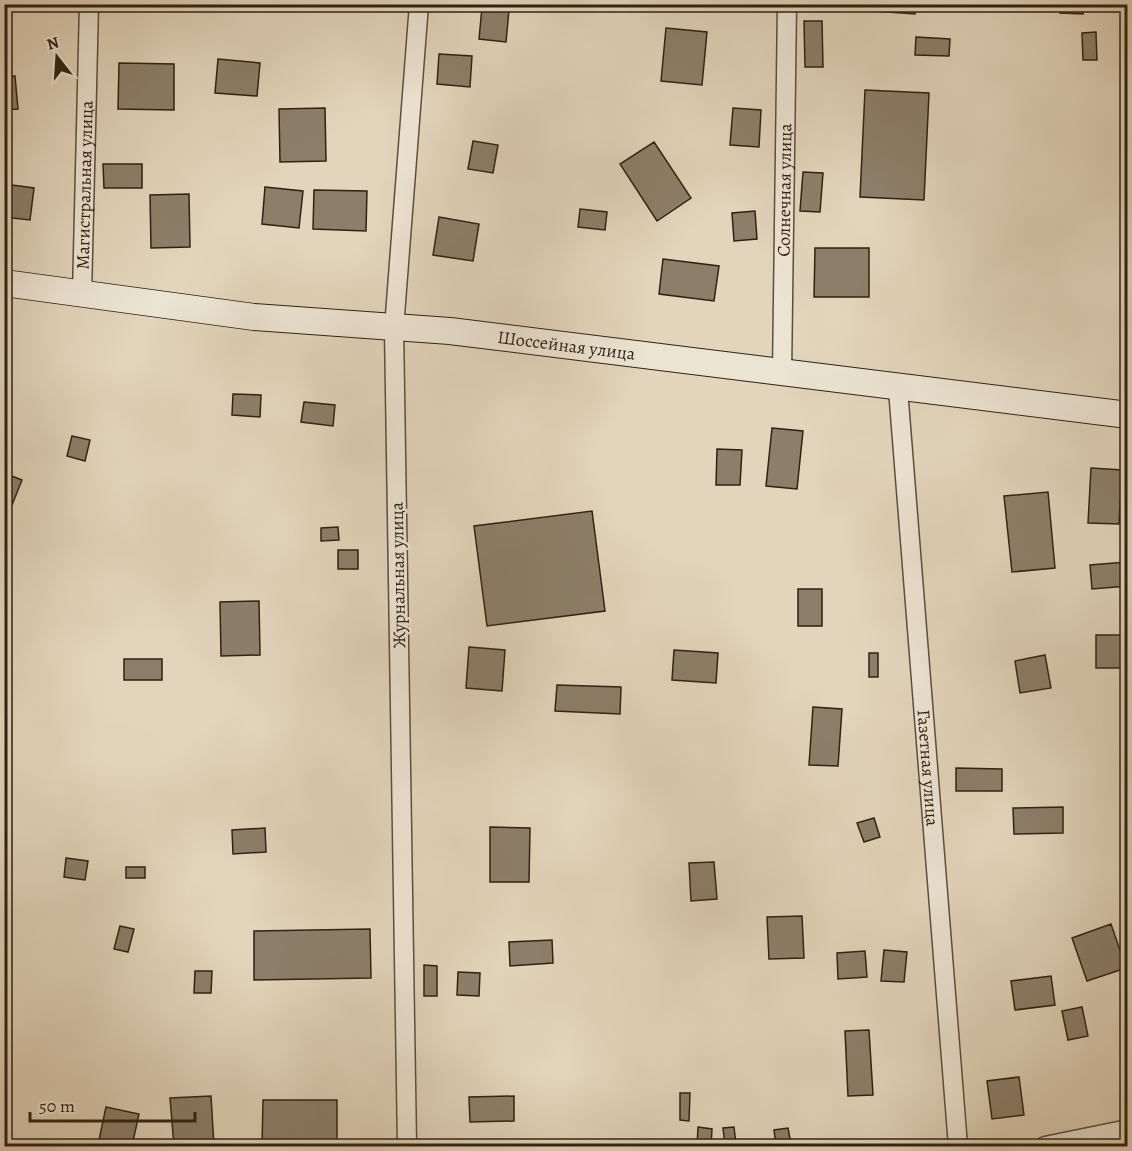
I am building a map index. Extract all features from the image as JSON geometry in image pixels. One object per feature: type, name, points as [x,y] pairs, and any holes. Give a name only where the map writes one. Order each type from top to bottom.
[{"type":"main road","name":"Шоссейная улица","points":[[4,283],[254,317],[466,333],[898,389],[1128,415]]},
{"type":"street","name":"Магистральная улица","points":[[82,295],[89,4]]},
{"type":"street","name":"Журнальная улица","points":[[407,1146],[393,328],[419,4]]},
{"type":"street","name":"Солнечная улица","points":[[782,374],[787,4]]},
{"type":"street","name":"Газетная улица","points":[[898,389],[958,1146]]},
{"type":"street","points":[[1044,1146],[1128,1129]]},
{"type":"building","points":[[276,4],[318,4],[318,11]]},
{"type":"building","points":[[861,4],[916,4],[915,14],[860,10]]},
{"type":"building","points":[[1061,4],[1084,4],[1083,14],[1060,13]]},
{"type":"building","points":[[482,7],[509,10],[506,42],[479,39]]},
{"type":"building","points":[[804,21],[822,21],[823,67],[805,67]]},
{"type":"building","points":[[666,28],[707,32],[702,85],[661,81]]},
{"type":"building","points":[[1096,32],[1097,60],[1083,60],[1082,33]]},
{"type":"building","points":[[916,37],[950,39],[949,56],[915,55]]},
{"type":"building","points":[[439,54],[472,56],[470,87],[437,84]]},
{"type":"building","points":[[218,59],[260,63],[257,96],[215,93]]},
{"type":"building","points":[[119,63],[174,64],[174,110],[118,109]]},
{"type":"building","points":[[15,76],[18,109],[4,110],[4,77]]},
{"type":"building","points":[[865,90],[929,93],[924,200],[860,197]]},
{"type":"building","points":[[325,108],[326,161],[280,162],[279,109]]},
{"type":"building","points":[[733,108],[761,110],[759,147],[730,145]]},
{"type":"building","points":[[473,141],[498,145],[493,173],[468,169]]},
{"type":"building","points":[[654,142],[691,198],[657,221],[620,164]]},
{"type":"building","points":[[103,164],[142,164],[142,188],[104,188]]},
{"type":"building","points":[[803,172],[823,173],[820,212],[800,211]]},
{"type":"building","points":[[4,184],[34,188],[30,220],[4,217]]},
{"type":"building","points":[[265,187],[303,191],[299,228],[262,224]]},
{"type":"building","points":[[314,190],[367,191],[366,231],[313,229]]},
{"type":"building","points":[[189,194],[190,247],[151,248],[150,195]]},
{"type":"building","points":[[580,209],[607,212],[605,230],[578,227]]},
{"type":"building","points":[[755,211],[757,239],[734,241],[732,213]]},
{"type":"building","points":[[439,217],[479,224],[473,261],[433,255]]},
{"type":"building","points":[[815,248],[869,248],[869,297],[814,297]]},
{"type":"building","points":[[663,259],[719,266],[714,301],[659,294]]},
{"type":"building","points":[[233,394],[261,395],[260,417],[232,415]]},
{"type":"building","points":[[304,402],[335,405],[333,426],[301,422]]},
{"type":"building","points":[[772,428],[803,431],[797,489],[766,486]]},
{"type":"building","points":[[72,436],[90,440],[85,461],[67,456]]},
{"type":"building","points":[[717,449],[742,450],[740,485],[716,485]]},
{"type":"building","points":[[1091,468],[1122,470],[1119,524],[1088,523]]},
{"type":"building","points":[[4,473],[22,480],[10,510],[4,508]]},
{"type":"building","points":[[1048,492],[1055,568],[1012,572],[1004,496]]},
{"type":"building","points":[[592,511],[605,611],[487,626],[474,526]]},
{"type":"building","points":[[338,527],[339,540],[321,541],[321,528]]},
{"type":"building","points":[[338,550],[358,550],[358,569],[338,569]]},
{"type":"building","points":[[1126,562],[1128,586],[1092,589],[1090,565]]},
{"type":"building","points":[[798,589],[822,589],[822,626],[798,626]]},
{"type":"building","points":[[259,601],[260,655],[221,656],[220,602]]},
{"type":"building","points":[[1096,635],[1126,635],[1126,668],[1096,668]]},
{"type":"building","points":[[469,647],[505,650],[502,691],[466,688]]},
{"type":"building","points":[[674,650],[718,653],[716,683],[672,680]]},
{"type":"building","points":[[869,653],[878,653],[878,677],[869,677]]},
{"type":"building","points":[[1045,655],[1051,688],[1020,693],[1015,661]]},
{"type":"building","points":[[124,659],[162,659],[162,680],[124,680]]},
{"type":"building","points":[[557,685],[621,687],[620,714],[555,711]]},
{"type":"building","points":[[813,707],[842,709],[838,766],[809,765]]},
{"type":"building","points":[[956,768],[1002,769],[1002,791],[956,791]]},
{"type":"building","points":[[1063,807],[1063,833],[1014,834],[1013,808]]},
{"type":"building","points":[[874,818],[880,837],[864,842],[857,823]]},
{"type":"building","points":[[490,827],[530,828],[529,882],[490,882]]},
{"type":"building","points":[[265,828],[266,852],[233,854],[232,830]]},
{"type":"building","points":[[66,858],[88,861],[85,880],[64,877]]},
{"type":"building","points":[[714,862],[717,899],[691,901],[689,863]]},
{"type":"building","points":[[126,867],[145,867],[145,878],[126,878]]},
{"type":"building","points":[[802,916],[804,958],[769,959],[767,917]]},
{"type":"building","points":[[1111,924],[1126,968],[1087,981],[1072,938]]},
{"type":"building","points":[[120,926],[134,929],[128,952],[114,949]]},
{"type":"building","points":[[370,929],[371,978],[254,980],[254,931]]},
{"type":"building","points":[[552,940],[553,963],[510,966],[509,942]]},
{"type":"building","points":[[884,950],[907,952],[904,982],[881,981]]},
{"type":"building","points":[[865,951],[867,977],[838,979],[837,953]]},
{"type":"building","points":[[424,965],[437,966],[437,996],[424,996]]},
{"type":"building","points":[[195,971],[212,971],[211,993],[194,993]]},
{"type":"building","points":[[458,972],[480,973],[479,996],[457,995]]},
{"type":"building","points":[[1051,976],[1055,1005],[1015,1010],[1011,981]]},
{"type":"building","points":[[1082,1007],[1088,1036],[1068,1040],[1062,1011]]},
{"type":"building","points":[[869,1030],[873,1095],[848,1096],[845,1031]]},
{"type":"building","points":[[1019,1077],[1024,1115],[992,1119],[987,1081]]},
{"type":"building","points":[[680,1093],[690,1093],[689,1121],[680,1120]]},
{"type":"building","points":[[211,1096],[214,1146],[174,1146],[170,1098]]},
{"type":"building","points":[[514,1096],[514,1121],[470,1122],[469,1097]]},
{"type":"building","points":[[263,1100],[337,1100],[337,1146],[262,1146]]},
{"type":"building","points":[[106,1107],[139,1114],[132,1146],[99,1140]]},
{"type":"building","points":[[698,1127],[712,1129],[711,1146],[697,1146]]},
{"type":"building","points":[[734,1127],[736,1144],[725,1145],[723,1128]]},
{"type":"building","points":[[788,1128],[791,1144],[776,1146],[774,1130]]}]
